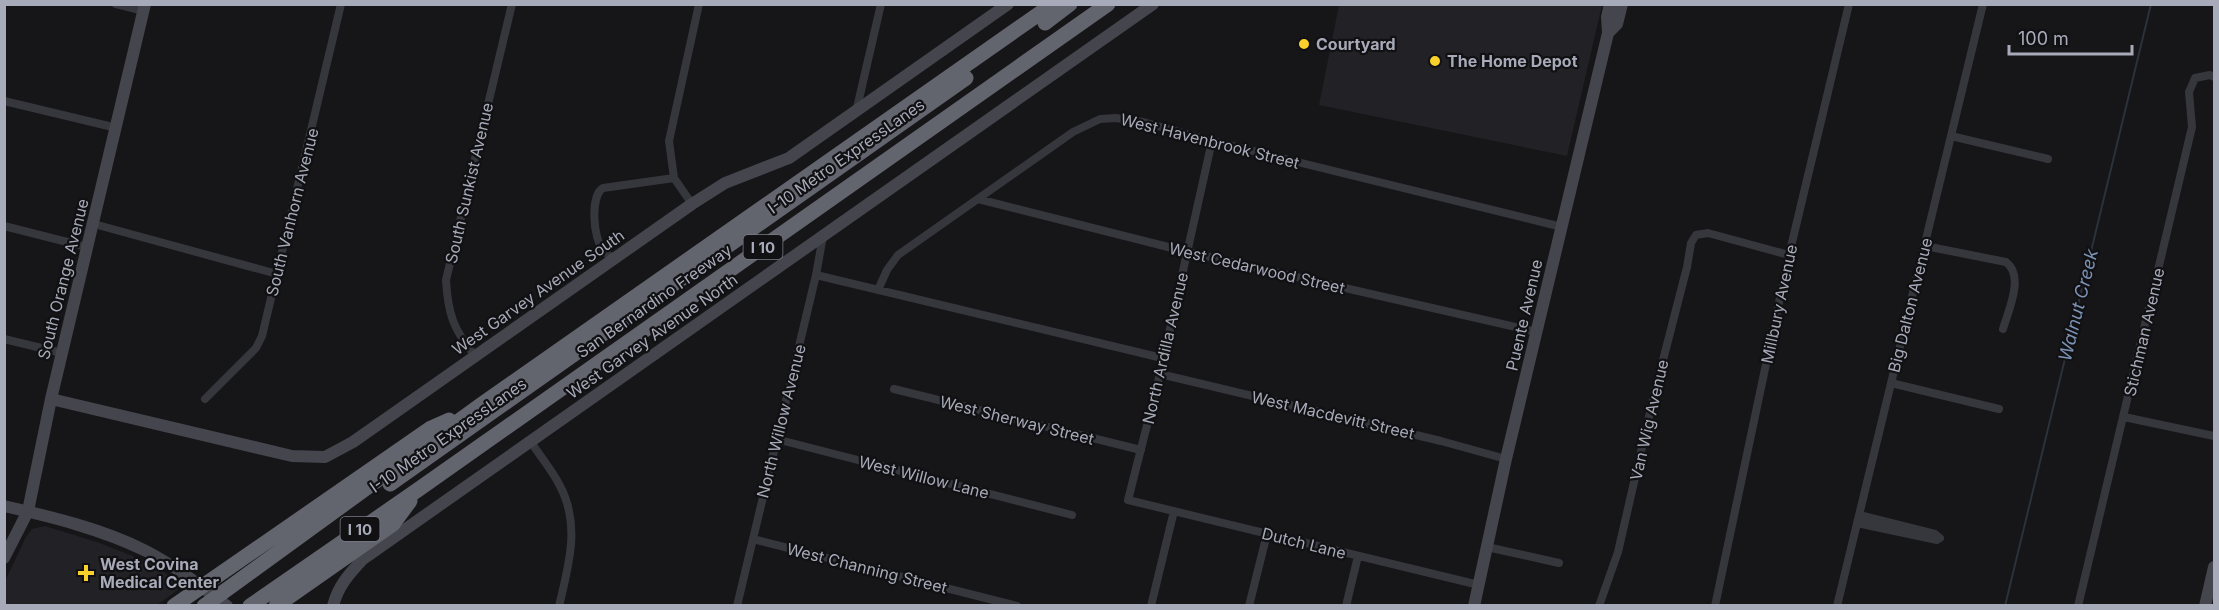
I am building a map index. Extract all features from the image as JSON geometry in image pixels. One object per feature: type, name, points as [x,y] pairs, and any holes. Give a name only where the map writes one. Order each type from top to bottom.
[{"type":"highway","name":"San Bernardino Freeway","points":[[206,605],[482,404],[1053,4]]},
{"type":"highway","name":"I-10 Metro ExpressLanes","points":[[285,546],[308,542],[1070,4]]},
{"type":"highway","name":"I-10 Metro ExpressLanes","points":[[302,569],[314,550],[1092,4]]},
{"type":"highway","name":"San Bernardino Freeway","points":[[251,605],[1108,4]]},
{"type":"highway","points":[[174,606],[431,428],[482,404]]},
{"type":"highway","points":[[276,606],[393,524],[419,489]]},
{"type":"street","points":[[116,4],[145,8]]},
{"type":"street","name":"South Vanhorn Avenue","points":[[205,399],[256,348],[262,336],[341,4]]},
{"type":"street","name":"South Sunkist Avenue","points":[[475,356],[459,338],[450,310],[446,280],[512,4]]},
{"type":"street","points":[[692,204],[674,177],[669,141],[699,4]]},
{"type":"street","points":[[856,112],[881,4]]},
{"type":"street","name":"West Garvey Avenue South","points":[[51,399],[292,456],[325,457],[353,442],[692,204],[725,183],[789,158],[1008,4]]},
{"type":"street","name":"West Garvey Avenue North","points":[[333,606],[336,593],[346,576],[363,559],[1153,4]]},
{"type":"street","name":"Puente Avenue","points":[[1474,606],[1506,459],[1608,33],[1607,17],[1610,4]]},
{"type":"street","name":"Puente Avenue","points":[[1608,33],[1617,24],[1622,4]]},
{"type":"street","name":"Millbury Avenue","points":[[1714,606],[1789,255],[1849,4]]},
{"type":"street","name":"Big Dalton Avenue","points":[[1837,606],[1983,4]]},
{"type":"street","name":"South Orange Avenue","points":[[4,558],[28,511],[51,399],[145,8]]},
{"type":"street","name":"Stichman Avenue","points":[[2078,606],[2192,127],[2188,92],[2195,78],[2210,75],[2214,77]]},
{"type":"street","points":[[4,101],[117,128]]},
{"type":"street","name":"West Havenbrook Street","points":[[878,290],[887,270],[898,255],[1073,132],[1100,118],[1143,122],[1562,227]]},
{"type":"street","points":[[1951,136],[2048,159]]},
{"type":"street","name":"North Ardilla Avenue","points":[[1128,500],[1160,374],[1212,141]]},
{"type":"street","points":[[614,259],[603,250],[597,238],[595,227],[598,191],[603,188],[674,177]]},
{"type":"street","name":"West Cedarwood Street","points":[[978,199],[1188,252],[1538,332]]},
{"type":"street","points":[[94,224],[277,274]]},
{"type":"street","points":[[4,226],[87,247]]},
{"type":"street","name":"Van Wig Avenue","points":[[1599,606],[1618,552],[1654,394],[1687,267],[1691,243],[1695,235],[1708,233],[1789,255]]},
{"type":"street","name":"North Willow Avenue","points":[[737,606],[816,275],[823,236]]},
{"type":"street","points":[[1925,246],[2006,262],[2011,266],[2015,273],[2015,282],[2003,329]]},
{"type":"street","points":[[816,275],[1162,358]]},
{"type":"street","points":[[4,339],[62,353]]},
{"type":"street","name":"West Macdevitt Street","points":[[1160,374],[1441,441],[1506,459]]},
{"type":"street","points":[[1891,383],[1999,409]]},
{"type":"street","name":"West Sherway Street","points":[[894,389],[1141,450]]},
{"type":"street","points":[[2124,417],[2214,436]]},
{"type":"street","name":"West Willow Lane","points":[[776,438],[1072,515]]},
{"type":"street","points":[[531,442],[560,484],[572,518],[571,555],[560,606]]},
{"type":"street","name":"Dutch Lane","points":[[1128,500],[1479,585]]},
{"type":"street","points":[[4,506],[101,532],[145,550],[181,572],[227,606]]},
{"type":"street","points":[[1151,606],[1174,511]]},
{"type":"street","points":[[1858,519],[1935,534],[1940,538],[1937,540],[1858,519]]},
{"type":"street","points":[[1249,606],[1267,534]]},
{"type":"street","name":"West Channing Street","points":[[753,539],[1017,606]]},
{"type":"street","points":[[1487,547],[1559,563]]},
{"type":"street","points":[[1346,606],[1358,556]]},
{"type":"street","points":[[2205,606],[2214,567]]},
{"type":"shaded area","points":[[1339,5],[1602,5],[1567,156],[1319,105]]},
{"type":"shaded area","name":"West Covina Medical Center","points":[[45,526],[97,542],[153,564],[183,586],[157,605],[5,605],[5,581],[26,537],[32,529]]},
{"type":"waterway","name":"Walnut Creek","points":[[2005,606],[2151,4]]},
{"type":"place","name":"Courtyard","points":[[1304,44]]},
{"type":"place","name":"The Home Depot","points":[[1435,61]]},
{"type":"place","name":"West Covina Medical Center","points":[[86,573]]}]
